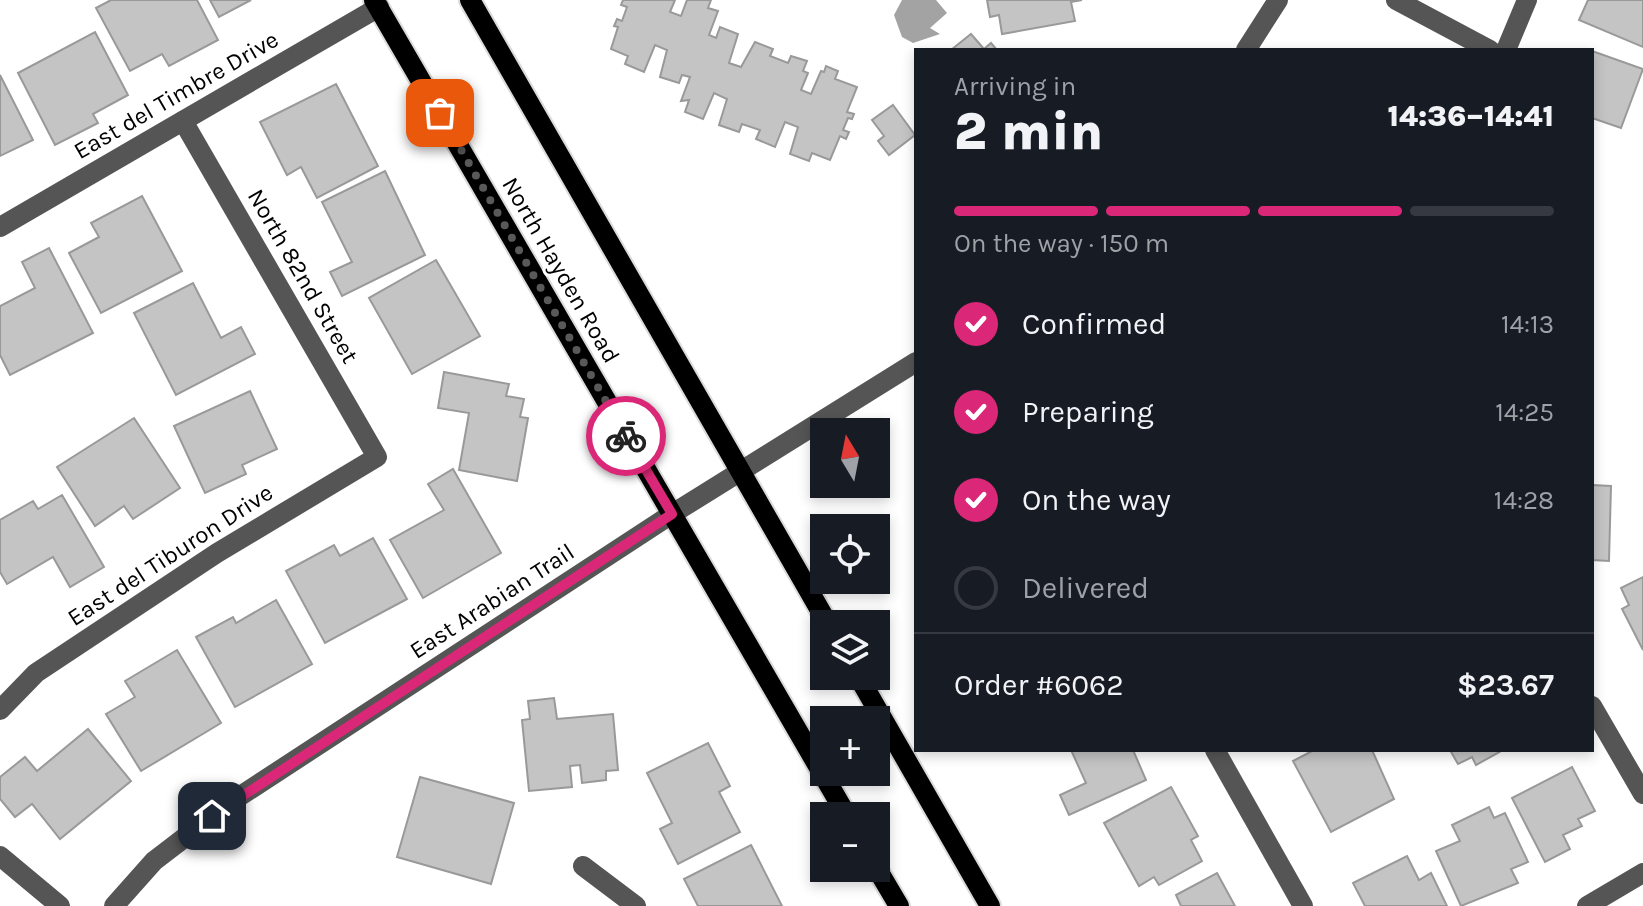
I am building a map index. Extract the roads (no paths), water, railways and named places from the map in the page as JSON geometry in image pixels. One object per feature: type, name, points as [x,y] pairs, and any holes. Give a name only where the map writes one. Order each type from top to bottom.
[{"type":"main road","points":[[470,0],[820,610]]},
{"type":"main road","name":"North Hayden Road","points":[[376,4],[839,802]]},
{"type":"main road","points":[[866,690],[990,906]]},
{"type":"main road","points":[[885,882],[899,906]]},
{"type":"street","points":[[1247,48],[1278,0]]},
{"type":"street","points":[[1396,0],[1486,48]]},
{"type":"street","points":[[1507,48],[1527,0]]},
{"type":"street","name":"East del Timbre Drive","points":[[0,227],[376,4]]},
{"type":"street","name":"North 82nd Street","points":[[183,121],[377,457]]},
{"type":"street","name":"East Arabian Trail","points":[[114,906],[154,861],[231,802],[672,514],[914,363]]},
{"type":"street","name":"East del Tiburon Drive","points":[[0,710],[49,664],[217,553],[377,457]]},
{"type":"street","points":[[1594,709],[1643,794]]},
{"type":"street","points":[[1216,752],[1303,906]]},
{"type":"street","points":[[0,856],[60,906]]},
{"type":"street","points":[[583,866],[636,906]]},
{"type":"street","points":[[1587,906],[1643,873]]}]
